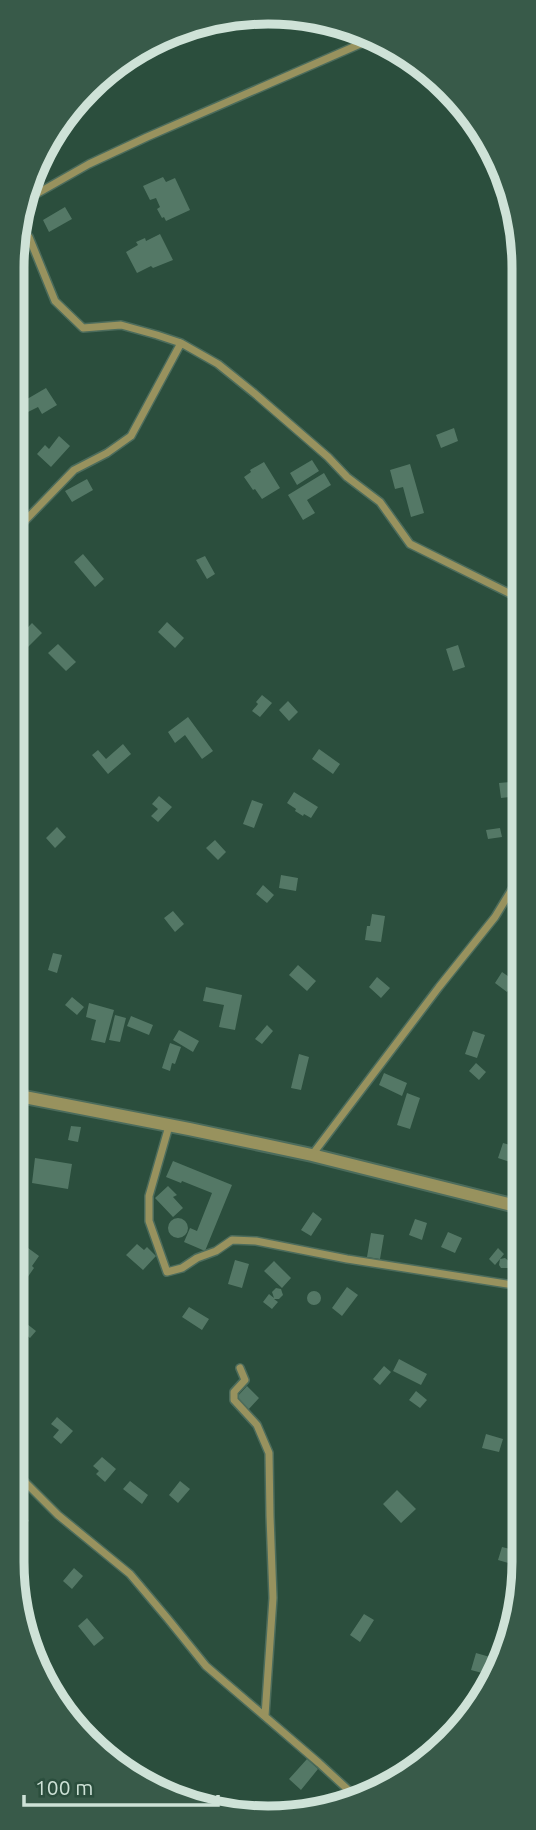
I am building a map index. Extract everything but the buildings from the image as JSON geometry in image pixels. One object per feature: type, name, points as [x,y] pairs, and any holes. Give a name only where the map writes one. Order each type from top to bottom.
[{"type":"street","points":[[36,194],[89,164],[147,137],[362,43]]},
{"type":"street","points":[[27,236],[55,301],[83,328],[121,325],[181,343],[218,364],[328,457],[347,477],[380,502],[410,544],[512,595]]},
{"type":"street","points":[[24,522],[74,470],[107,453],[131,436],[181,343]]},
{"type":"street","points":[[312,1155],[495,917],[512,889]]},
{"type":"street","points":[[24,1097],[312,1155],[512,1205]]},
{"type":"street","points":[[169,1126],[149,1196],[149,1221],[167,1272],[182,1268],[232,1240],[256,1241],[347,1259],[512,1285]]},
{"type":"street","points":[[240,1368],[245,1380],[234,1392],[234,1400],[257,1425],[270,1453],[273,1598],[265,1716]]},
{"type":"street","points":[[24,1481],[58,1515],[130,1574],[206,1666],[349,1791]]}]
